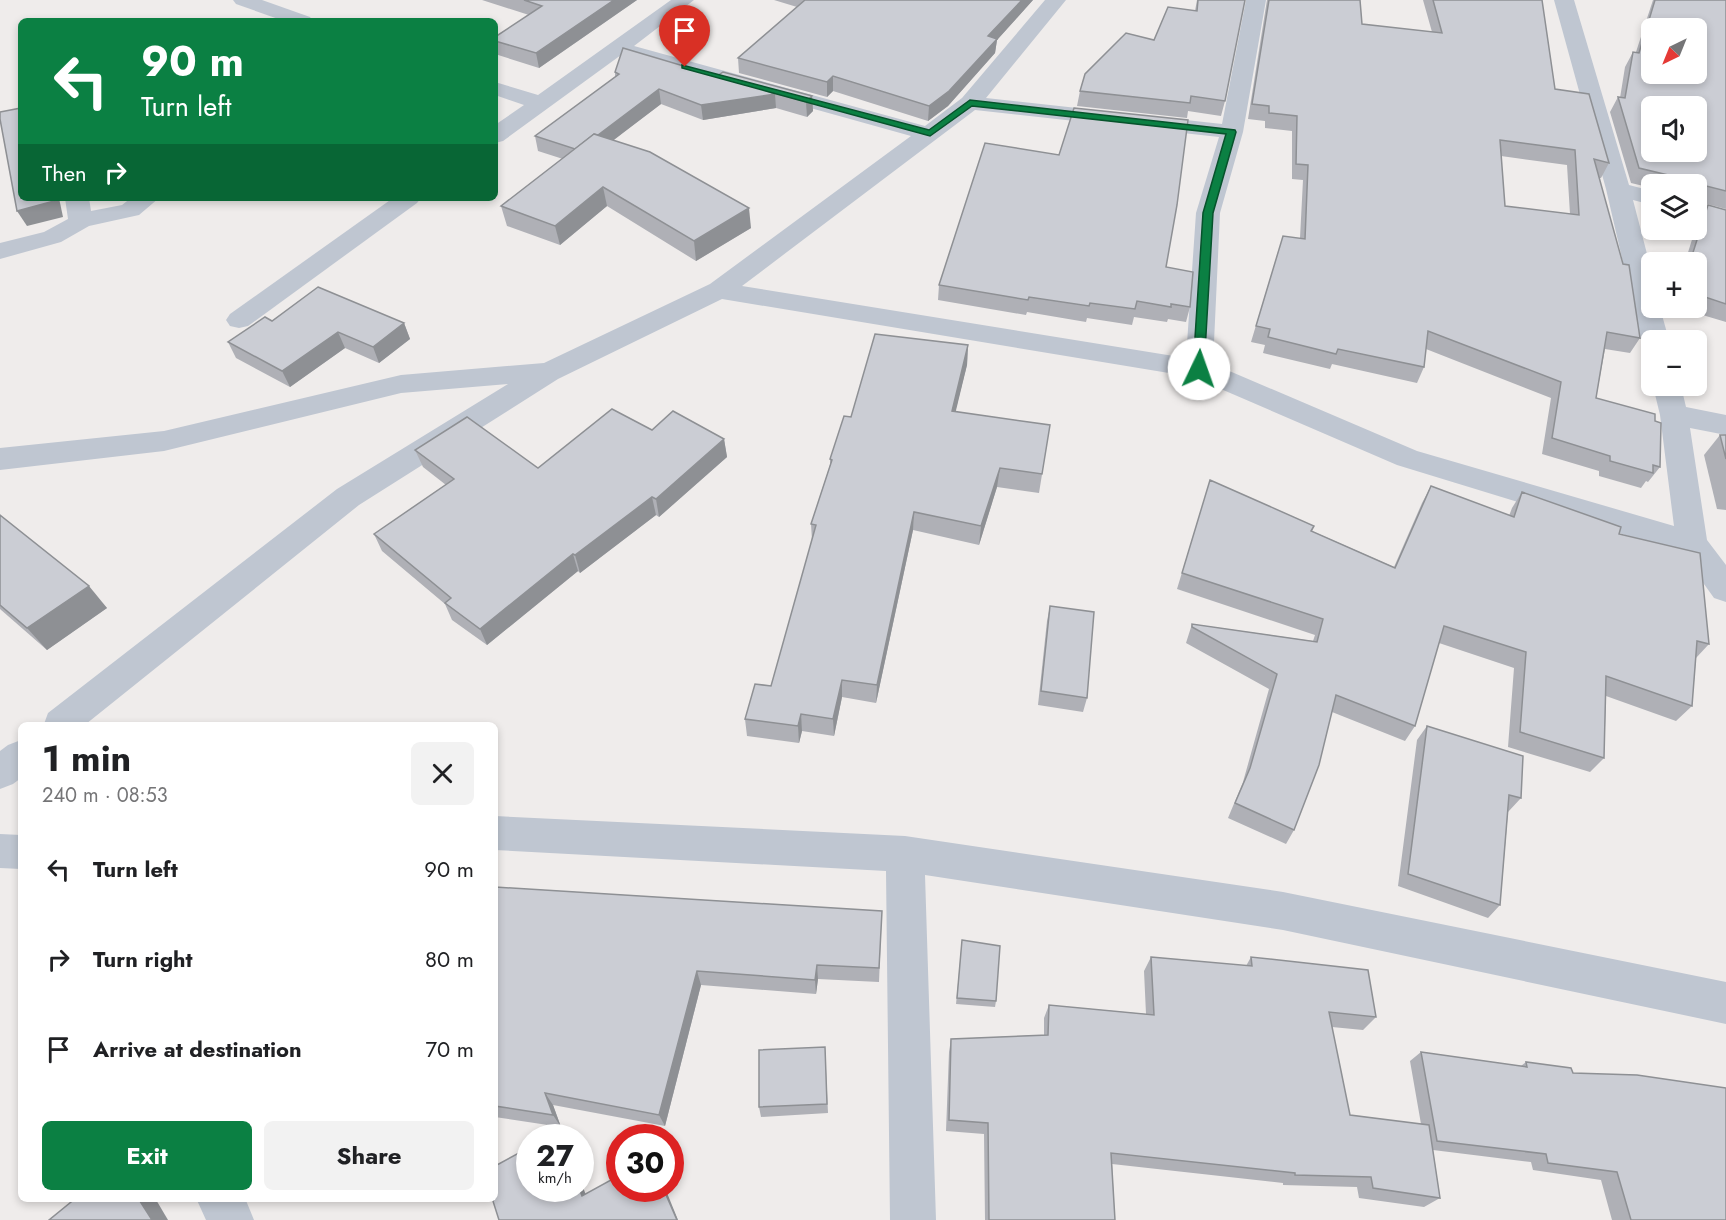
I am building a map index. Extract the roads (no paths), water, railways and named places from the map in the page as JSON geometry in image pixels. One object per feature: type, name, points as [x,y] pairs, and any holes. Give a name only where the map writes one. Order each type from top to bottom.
[{"type":"street","points":[[243,0],[294,18]]},
{"type":"street","points":[[498,134],[684,0]]},
{"type":"street","points":[[64,722],[348,497],[548,372],[719,290],[970,103],[1056,0]]},
{"type":"street","points":[[1199,369],[1208,213],[1232,132],[1256,0]]},
{"type":"street","points":[[1564,0],[1618,189],[1653,330]]},
{"type":"street","points":[[618,48],[930,134]]},
{"type":"street","points":[[498,89],[540,103]]},
{"type":"street","points":[[970,103],[1232,132]]},
{"type":"street","points":[[1618,189],[1641,195]]},
{"type":"street","points":[[0,251],[50,239],[71,229],[79,209],[130,210],[143,201]]},
{"type":"street","points":[[239,320],[405,201]]},
{"type":"street","points":[[1707,213],[1726,218]]},
{"type":"street","points":[[719,290],[1199,369],[1407,458],[1692,543]]},
{"type":"street","points":[[0,459],[164,441],[401,384],[548,372]]},
{"type":"street","points":[[1669,396],[1674,415],[1692,543],[1726,589]]},
{"type":"street","points":[[1674,415],[1726,425]]},
{"type":"street","points":[[0,773],[18,758]]},
{"type":"street","points":[[498,833],[905,854],[1283,911],[1726,1003]]},
{"type":"street","points":[[0,850],[18,852]]},
{"type":"street","points":[[905,854],[913,1220]]},
{"type":"street","points":[[221,1202],[231,1220]]}]
